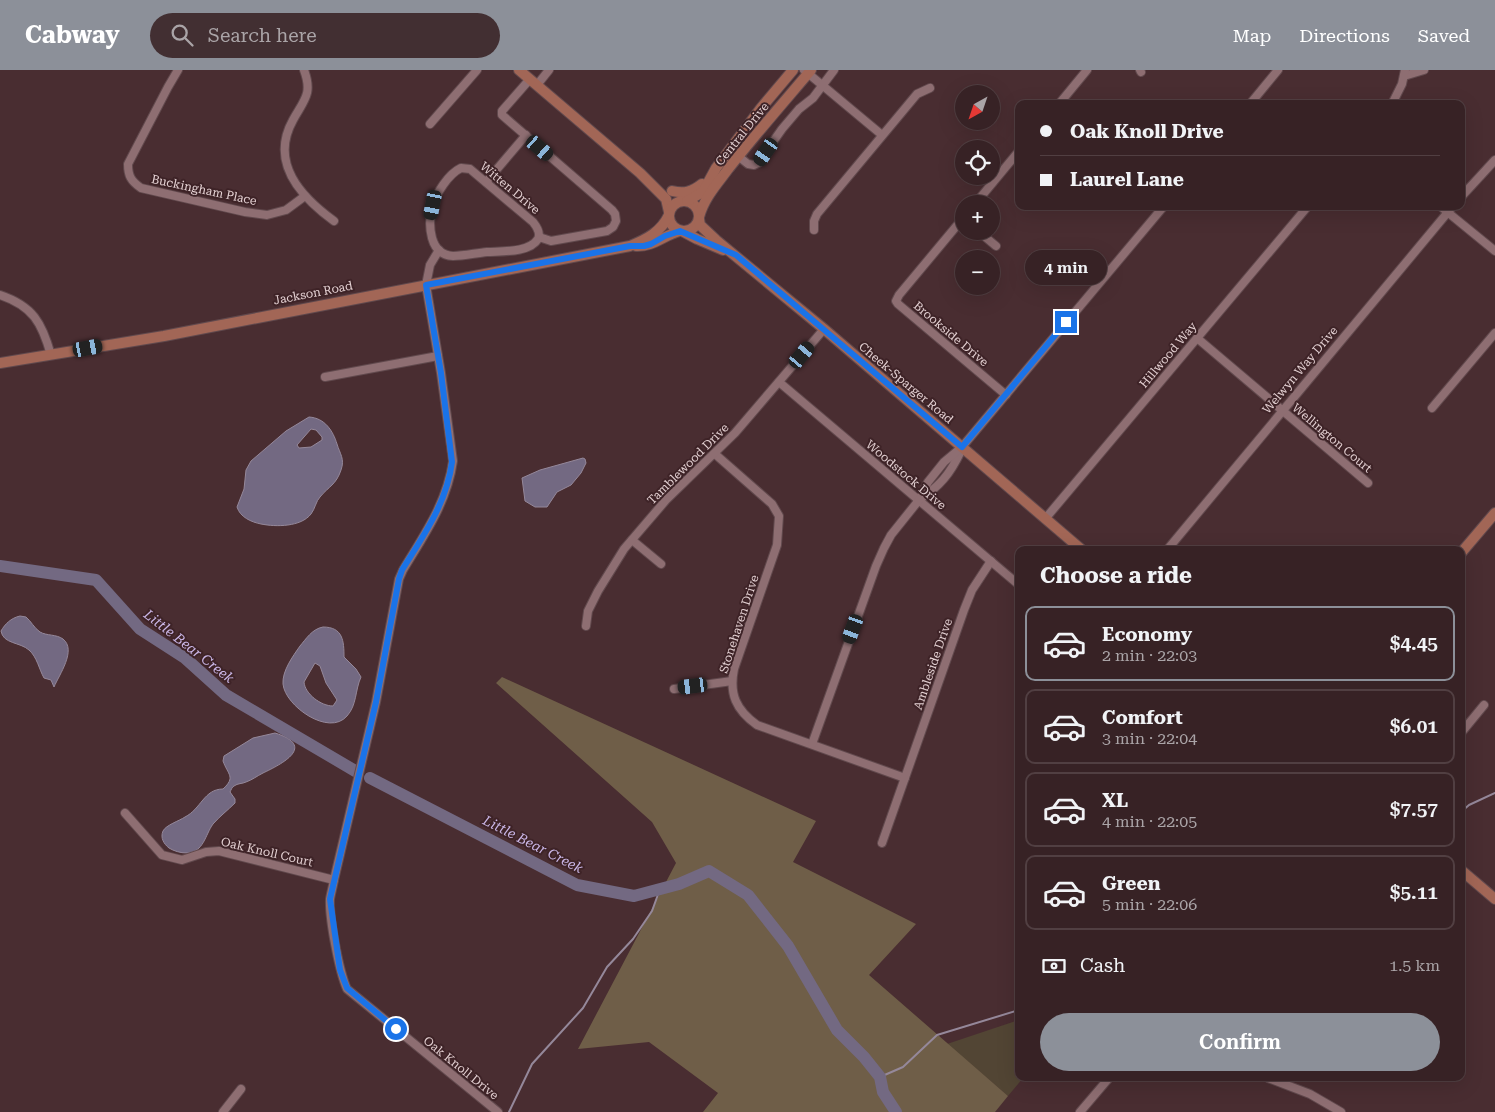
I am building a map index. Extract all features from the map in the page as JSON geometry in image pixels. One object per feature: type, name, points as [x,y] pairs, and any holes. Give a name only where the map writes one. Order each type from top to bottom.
[{"type":"main road","points":[[519,70],[640,173],[666,199],[672,226],[681,231],[691,230],[699,218],[695,206],[640,173]]},
{"type":"main road","name":"Central Drive","points":[[686,201],[703,192],[716,168],[792,70]]},
{"type":"main road","name":"Central Drive","points":[[699,218],[702,206],[738,156],[808,71]]},
{"type":"main road","points":[[672,191],[682,193],[696,189],[704,183],[716,168]]},
{"type":"main road","points":[[669,214],[671,208],[677,202],[686,201]]},
{"type":"main road","name":"Jackson Road","points":[[0,364],[164,336],[630,246],[643,241],[656,232],[665,223],[669,214]]},
{"type":"main road","name":"Cheek-Sparger Road","points":[[699,218],[700,224],[707,231],[1077,546]]},
{"type":"main road","name":"Cheek-Sparger Road","points":[[681,231],[736,255]]},
{"type":"main road","name":"Jackson Road","points":[[630,246],[651,244],[665,236],[681,231]]},
{"type":"main road","points":[[1465,548],[1495,513]]},
{"type":"main road","points":[[1465,873],[1495,899]]},
{"type":"street","name":"Buckingham Place","points":[[178,70],[128,164],[128,175],[134,183],[141,188],[245,212],[266,215],[286,210],[304,196]]},
{"type":"street","points":[[304,70],[309,90],[287,136],[285,154],[288,170],[304,196],[334,221]]},
{"type":"street","points":[[430,124],[477,70]]},
{"type":"street","points":[[426,285],[430,265],[439,250],[452,256],[520,249],[530,246],[539,238],[551,241],[607,231],[613,227],[616,218],[612,210],[502,113],[533,82],[549,70]]},
{"type":"street","points":[[738,156],[748,164],[754,165],[758,163],[799,108],[813,98],[834,70]]},
{"type":"street","points":[[1062,100],[1088,70]]},
{"type":"street","points":[[1253,100],[1278,70]]},
{"type":"street","points":[[1394,100],[1405,73],[1424,70]]},
{"type":"street","points":[[808,71],[822,86],[882,135]]},
{"type":"street","points":[[814,230],[814,221],[817,214],[917,94],[930,88]]},
{"type":"street","points":[[486,182],[526,135]]},
{"type":"street","points":[[982,195],[1015,156]]},
{"type":"street","points":[[1465,193],[1495,160]]},
{"type":"street","name":"Witten Drive","points":[[439,250],[432,240],[430,225],[433,205],[453,173],[461,168],[470,170],[486,182],[533,222],[538,230],[539,238]]},
{"type":"street","points":[[812,744],[878,560],[891,535],[919,500],[928,482],[944,462],[962,447],[1161,210]]},
{"type":"street","name":"Hillwood Way","points":[[1045,519],[1305,210]]},
{"type":"street","name":"Welwyn Way Drive","points":[[1170,546],[1449,210]]},
{"type":"street","points":[[1451,210],[1495,251]]},
{"type":"street","name":"Brookside Drive","points":[[955,228],[899,294],[896,301],[1006,395]]},
{"type":"street","points":[[989,240],[996,246]]},
{"type":"street","name":"Oak Knoll Drive","points":[[426,285],[438,356],[452,462],[450,476],[442,503],[402,570],[399,579],[376,702],[330,899],[340,970],[347,988],[498,1112]]},
{"type":"street","points":[[0,294],[23,305],[38,321],[45,335],[51,355]]},
{"type":"street","name":"Tamblewood Drive","points":[[586,626],[588,611],[598,592],[612,567],[632,540],[666,500],[735,433],[824,329]]},
{"type":"street","points":[[1432,408],[1495,332]]},
{"type":"street","name":"Wellington Court","points":[[1197,338],[1368,483]]},
{"type":"street","points":[[325,376],[438,356]]},
{"type":"street","name":"Woodstock Drive","points":[[779,382],[1015,582]]},
{"type":"street","name":"Stonehaven Drive","points":[[715,454],[772,504],[779,516],[777,545],[734,669],[732,681],[735,700],[748,718],[757,725],[905,778]]},
{"type":"street","points":[[632,540],[661,564]]},
{"type":"street","name":"Ambleside Drive","points":[[882,843],[964,610],[972,590],[991,561]]},
{"type":"street","points":[[674,689],[732,681]]},
{"type":"street","points":[[1465,728],[1484,705]]},
{"type":"street","name":"Oak Knoll Court","points":[[125,813],[162,855],[182,860],[206,852],[219,851],[334,880]]},
{"type":"street","points":[[1080,1112],[1106,1081]]},
{"type":"street","points":[[1276,1081],[1310,1094],[1341,1112]]},
{"type":"street","points":[[223,1112],[241,1089]]},
{"type":"shaded area","points":[[309,417],[320,420],[328,426],[333,434],[341,454],[341,470],[337,479],[323,493],[307,518],[295,524],[281,526],[253,522],[243,516],[237,507],[244,489],[246,470],[251,461],[286,431]],"holes":[[[311,429],[316,430],[322,437],[322,440],[311,447],[299,448],[297,445]]]},
{"type":"shaded area","points":[[583,458],[586,463],[581,473],[571,485],[557,492],[547,507],[535,507],[525,501],[522,478],[540,470]]},
{"type":"shaded area","points":[[20,616],[26,617],[40,632],[60,637],[67,644],[68,656],[66,663],[54,687],[51,680],[44,678],[29,650],[8,641],[2,635],[1,631],[6,624]]},
{"type":"shaded area","points":[[323,627],[335,629],[338,632],[343,640],[344,657],[361,677],[353,707],[347,716],[339,722],[319,721],[309,716],[291,701],[283,684],[286,669],[294,654],[310,635]],"holes":[[[315,663],[320,666],[326,683],[337,700],[333,706],[319,702],[310,695],[305,686],[304,682]]]},
{"type":"shaded area","points":[[502,677],[816,821],[793,862],[916,924],[869,975],[1008,1096],[995,1112],[703,1112],[718,1093],[649,1042],[578,1049],[676,863],[652,822],[496,683]]},
{"type":"shaded area","points":[[275,733],[294,743],[295,749],[292,754],[279,765],[233,787],[230,792],[235,799],[235,803],[213,824],[197,850],[184,853],[169,848],[162,838],[163,831],[190,814],[211,792],[223,789],[229,782],[230,776],[223,761],[224,756],[253,738]]},
{"type":"shaded area","points":[[1015,1021],[1015,1081],[1020,1081],[1008,1096],[947,1044]]},
{"type":"waterway","name":"Little Bear Creek","points":[[0,566],[96,580],[140,629],[185,658],[226,695],[357,772]]},
{"type":"waterway","name":"Little Bear Creek","points":[[370,778],[577,885],[634,896],[679,884],[709,871],[748,895],[788,946],[837,1030],[864,1057],[880,1077],[883,1092],[896,1112]]},
{"type":"waterway","points":[[1465,808],[1495,793]]},
{"type":"waterway","points":[[509,1112],[532,1064],[583,1008],[607,967],[633,939],[652,911],[660,889]]},
{"type":"waterway","points":[[880,1077],[903,1067],[937,1035],[1015,1011]]},
{"type":"route","points":[[396,1029],[347,988],[340,970],[330,899],[376,702],[399,579],[402,570],[442,503],[450,476],[452,462],[441,373],[426,285],[630,246],[644,246],[672,233],[682,231],[736,255],[962,447],[1066,322]]}]
